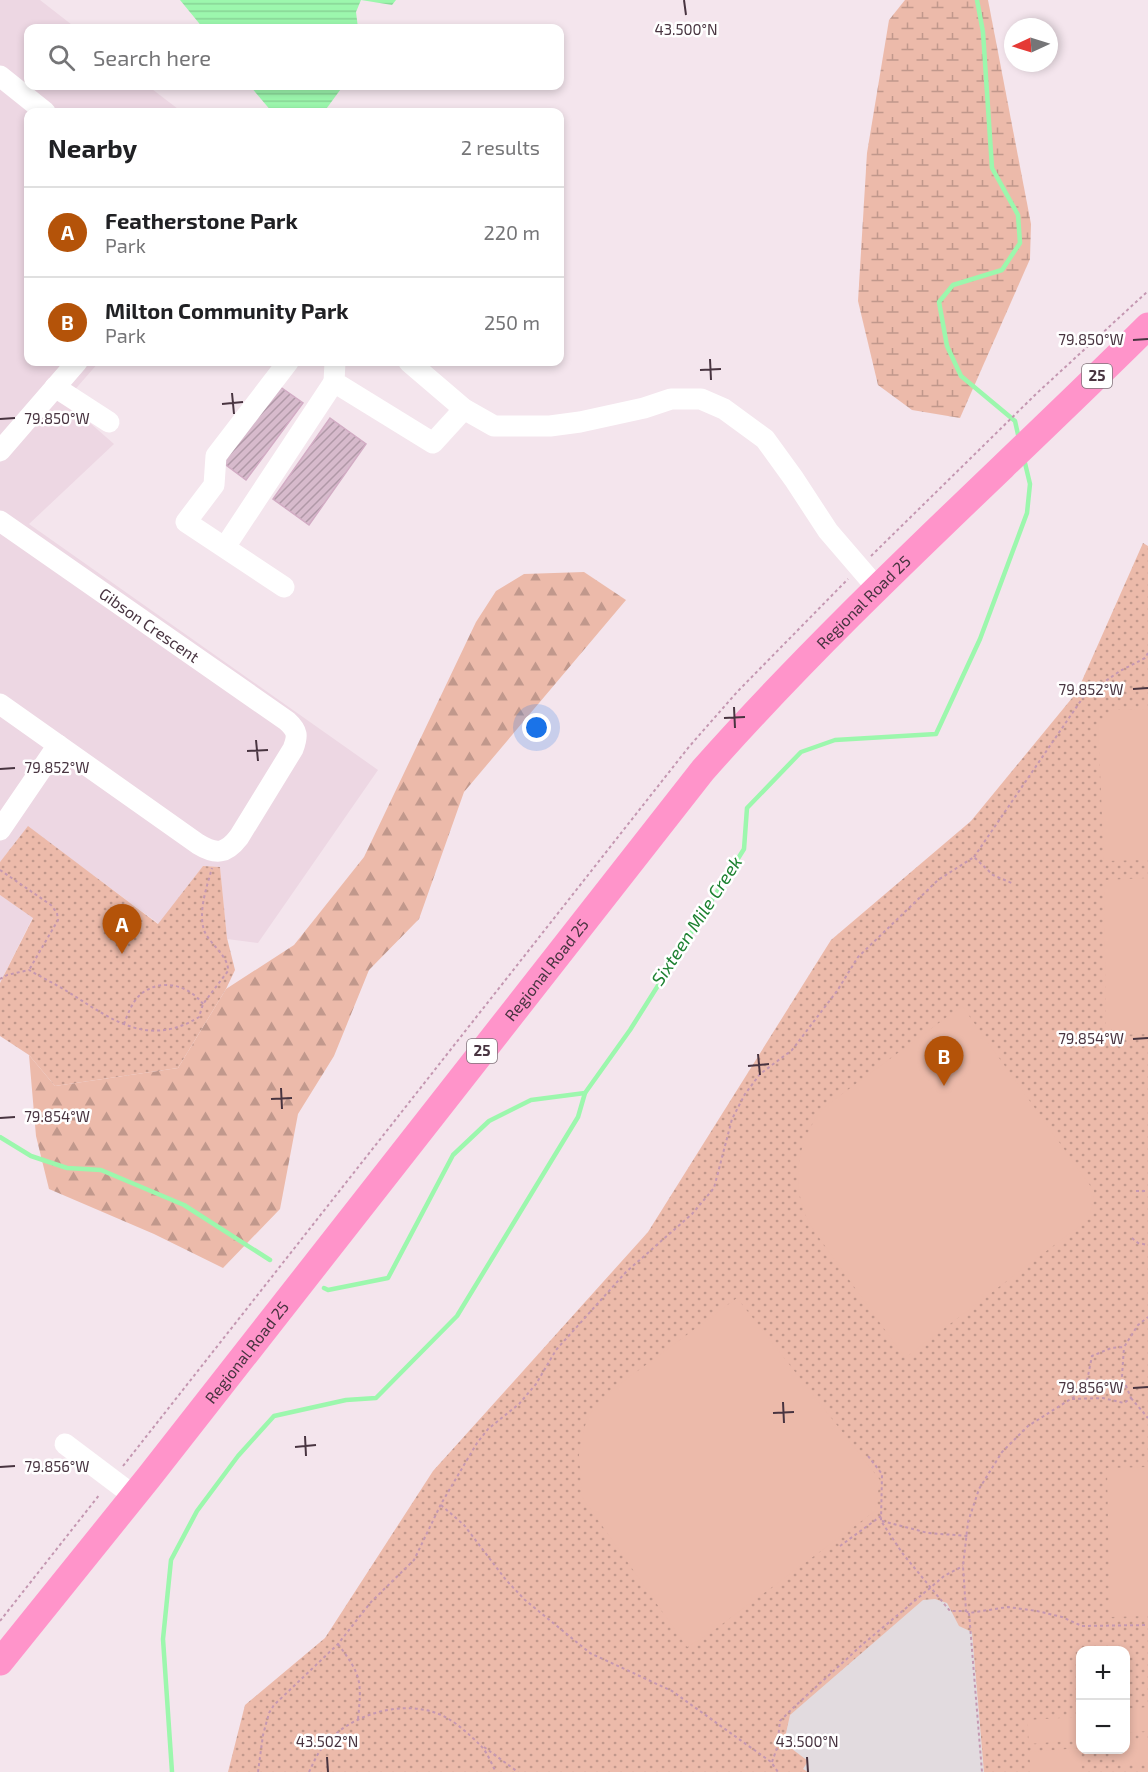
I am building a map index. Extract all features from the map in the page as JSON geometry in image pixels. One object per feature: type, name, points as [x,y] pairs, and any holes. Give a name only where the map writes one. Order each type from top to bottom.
[{"type":"main road","name":"Regional Road 25","points":[[0,1662],[134,1496],[703,770],[752,714],[877,588],[1148,326]]},
{"type":"street","points":[[0,76],[40,108]]},
{"type":"street","points":[[0,451],[73,366]]},
{"type":"street","points":[[284,587],[186,522],[214,485],[216,456],[285,366]]},
{"type":"street","points":[[414,366],[464,410],[494,426],[515,427],[580,422],[644,408],[671,399],[701,399],[724,409],[765,439],[828,531],[877,588]]},
{"type":"street","points":[[225,547],[335,372],[433,443],[464,410]]},
{"type":"street","points":[[55,387],[109,422]]},
{"type":"street","name":"Gibson Crescent","points":[[0,521],[296,729],[297,737],[293,749],[239,837],[232,846],[215,852],[198,844],[58,745]]},
{"type":"street","points":[[0,704],[58,745],[0,830]]},
{"type":"street","points":[[65,1444],[134,1496]]},
{"type":"path","points":[[972,457],[1036,394],[1148,291]]},
{"type":"path","points":[[258,1772],[262,1735],[269,1713],[338,1644],[371,1602],[414,1560],[441,1504],[488,1428],[519,1404],[536,1384],[556,1350],[626,1272],[692,1214],[714,1188],[732,1119],[745,1094],[760,1074],[792,1050],[837,991],[858,957],[938,880],[974,857],[1084,696],[1120,671],[1145,658],[1148,653]]},
{"type":"path","points":[[974,857],[993,875],[1014,884]]},
{"type":"path","points":[[0,980],[7,975],[29,970],[124,1025],[142,1031],[163,1030],[186,1025],[199,1017],[202,1004],[228,971],[228,966],[208,940],[202,923],[212,868]]},
{"type":"path","points":[[0,870],[51,905],[57,913],[58,920],[29,970]]},
{"type":"path","points":[[124,1025],[137,998],[149,989],[164,985],[181,986],[195,994],[202,1004]]},
{"type":"path","points":[[1136,1191],[1148,1191]]},
{"type":"path","points":[[1132,1238],[1138,1243],[1148,1245]]},
{"type":"path","points":[[1148,1317],[1138,1325],[1124,1347],[1122,1376],[1131,1398],[1148,1418]]},
{"type":"path","points":[[982,1772],[963,1566],[968,1522],[979,1489],[1002,1452],[1028,1426],[1069,1400],[1086,1386],[1092,1356],[1111,1348],[1124,1347]]},
{"type":"path","points":[[1069,1400],[1103,1398],[1124,1403],[1131,1398]]},
{"type":"path","points":[[868,1456],[882,1474],[881,1521],[890,1537],[950,1611],[968,1612],[1008,1607],[1062,1617],[1082,1626],[1148,1625]]},
{"type":"path","points":[[441,1504],[464,1525],[506,1580],[525,1600],[590,1653],[672,1691],[771,1762],[778,1772]]},
{"type":"path","points":[[840,1546],[881,1516]]},
{"type":"path","points":[[881,1521],[928,1533],[968,1536]]},
{"type":"path","points":[[771,1762],[777,1748],[780,1722],[863,1644],[944,1576],[963,1566]]},
{"type":"path","points":[[338,1644],[355,1668],[360,1684],[358,1719]]},
{"type":"path","points":[[309,1772],[322,1748],[339,1731],[358,1719],[394,1709],[424,1710],[448,1718],[481,1746],[518,1772]]},
{"type":"path","points":[[481,1746],[496,1772]]},
{"type":"shaded area","points":[[0,0],[40,0],[71,24],[24,24],[24,90],[153,90],[177,108],[24,108],[24,366],[96,366],[65,401],[114,444],[29,524],[378,770],[258,943],[227,939],[220,867],[203,866],[159,924],[28,827],[0,862]]},
{"type":"shaded area","points":[[180,0],[361,0],[356,12],[358,24],[200,24]]},
{"type":"shaded area","points":[[361,0],[396,0],[392,5]]},
{"type":"shaded area","points":[[253,90],[340,90],[327,108],[269,108]]},
{"type":"shaded area","points":[[0,895],[33,917],[0,983]]},
{"type":"shaded area","points":[[935,1599],[947,1603],[959,1626],[972,1632],[984,1772],[808,1772],[803,1769],[808,1761],[792,1749],[786,1733],[790,1715],[923,1600]]},
{"type":"green space","points":[[905,0],[988,0],[1031,224],[1030,259],[960,418],[912,410],[878,385],[858,301],[867,153],[889,20]]},
{"type":"green space","points":[[1143,543],[1148,546],[1148,1772],[228,1772],[245,1705],[325,1638],[433,1471],[648,1232],[831,940],[971,821],[1077,692]]},
{"type":"green space","points":[[584,572],[626,600],[464,792],[419,919],[369,970],[334,1056],[298,1114],[280,1209],[223,1268],[154,1234],[49,1189],[36,1136],[29,1055],[55,1086],[178,1068],[226,989],[294,945],[364,857],[476,622],[496,591],[524,574]]},
{"type":"green space","points":[[1148,709],[1148,860],[1104,861],[1098,725],[1112,710]]},
{"type":"green space","points":[[28,826],[158,924],[203,866],[220,867],[227,938],[235,970],[178,1068],[55,1086],[29,1055],[0,1036],[0,983],[33,918],[0,895],[0,862]]},
{"type":"green space","points":[[1148,878],[1148,1034],[1118,1035],[1106,1025],[1104,880]]},
{"type":"green space","points":[[962,1006],[1094,1191],[1090,1218],[905,1358],[807,1219],[798,1184],[800,1157],[808,1132],[823,1108]]},
{"type":"green space","points":[[737,1298],[880,1480],[875,1511],[706,1636],[687,1647],[582,1497],[579,1455],[588,1416],[609,1392]]},
{"type":"green space","points":[[1148,1467],[1148,1616],[1110,1617],[1107,1468]]},
{"type":"green space","points":[[1148,1707],[1148,1731],[1130,1733],[1130,1709]]},
{"type":"green space","points":[[1076,1717],[1076,1740],[1029,1744],[1027,1720]]},
{"type":"green space","points":[[1148,1739],[1148,1763],[1117,1765],[1116,1754],[1130,1754],[1130,1740]]},
{"type":"green space","points":[[1076,1748],[1076,1754],[1080,1754],[1082,1772],[1031,1772],[1029,1752]]},
{"type":"building","points":[[279,386],[303,403],[246,480],[222,462]]},
{"type":"building","points":[[330,418],[366,444],[309,525],[273,499]]},
{"type":"waterway","name":"Sixteen Mile Creek","points":[[977,0],[983,32],[992,168],[1018,215],[1020,243],[1002,270],[953,285],[939,302],[947,346],[961,376],[1015,421],[1019,439]]},
{"type":"waterway","name":"Sixteen Mile Creek","points":[[172,1772],[163,1639],[171,1560],[197,1511],[238,1456],[274,1416],[346,1400],[376,1398],[457,1316],[578,1117],[585,1093],[630,1030],[744,849],[747,808],[801,752],[835,740],[936,734],[980,639],[1027,513],[1030,484],[1024,459]]},
{"type":"waterway","points":[[324,1288],[328,1290],[388,1278],[453,1155],[489,1121],[531,1100],[585,1093]]},
{"type":"waterway","points":[[0,1137],[31,1156],[67,1168],[101,1170],[184,1205],[270,1260]]},
{"type":"place","name":"Featherstone Park","points":[[122,954]]},
{"type":"place","name":"Milton Community Park","points":[[944,1086]]}]
